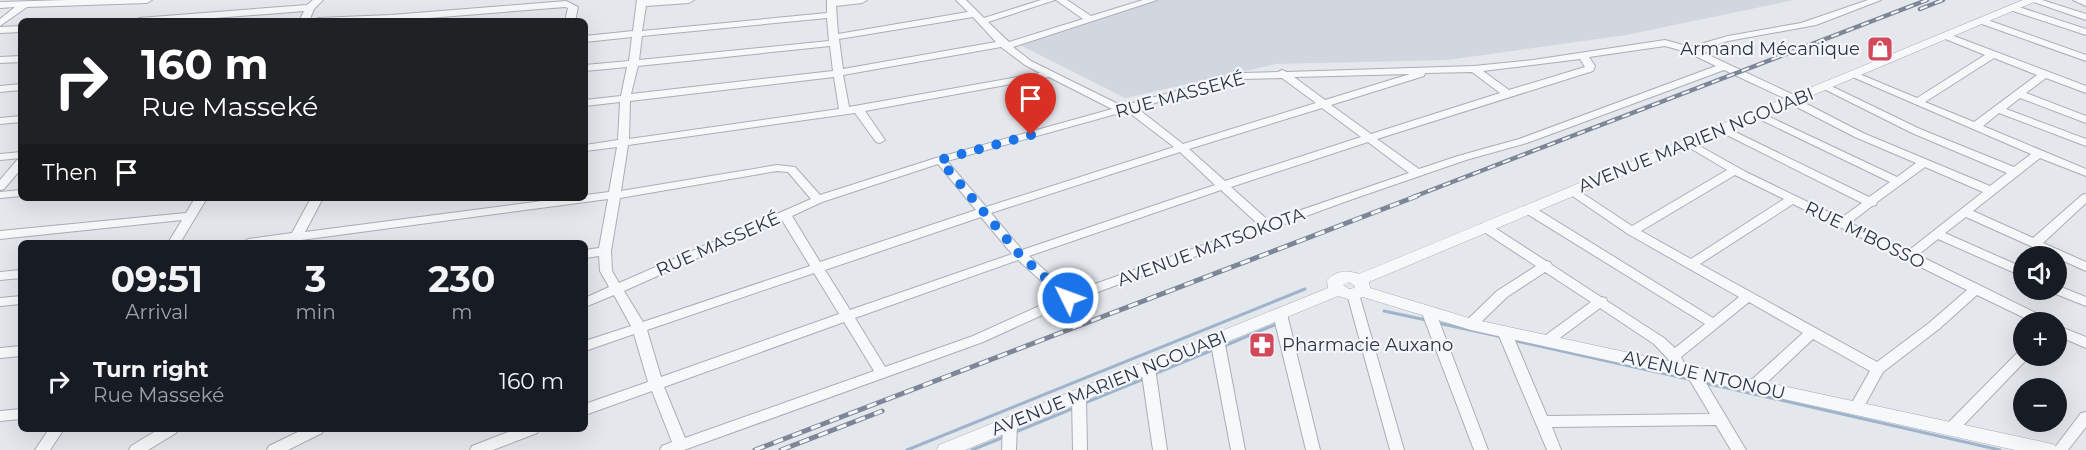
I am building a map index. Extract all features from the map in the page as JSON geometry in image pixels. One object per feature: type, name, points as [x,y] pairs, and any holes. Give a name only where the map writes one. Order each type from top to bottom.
[{"type":"street","points":[[0,5],[147,0]]},
{"type":"street","points":[[305,18],[310,8],[318,0]]},
{"type":"street","points":[[481,18],[491,0]]},
{"type":"street","points":[[680,444],[656,384],[639,327],[606,271],[605,251],[623,142],[625,99],[633,64],[642,2],[689,0]]},
{"type":"street","points":[[845,111],[831,15],[832,2],[862,0]]},
{"type":"street","points":[[961,0],[1028,63],[1126,109],[1181,147],[1267,226]]},
{"type":"street","points":[[588,68],[834,40],[979,17],[1050,0]]},
{"type":"street","points":[[1061,0],[1089,20]]},
{"type":"street","points":[[588,103],[838,73],[1006,44],[1152,0]]},
{"type":"street","points":[[1690,50],[1747,33],[1792,28],[1876,0]]},
{"type":"street","points":[[2033,0],[2086,18]]},
{"type":"street","name":"AVENUE MARIEN NGOUABI","points":[[946,450],[1280,314],[1353,289],[1485,227],[2033,0]]},
{"type":"street","points":[[2078,0],[2086,3]]},
{"type":"street","points":[[0,23],[26,4]]},
{"type":"street","points":[[402,18],[571,4],[573,7],[571,18]]},
{"type":"street","points":[[178,18],[310,8]]},
{"type":"street","points":[[2013,8],[2086,32]]},
{"type":"street","points":[[588,39],[831,15]]},
{"type":"street","points":[[1982,21],[2086,58]]},
{"type":"street","points":[[0,30],[18,29]]},
{"type":"street","points":[[1946,36],[2086,90]]},
{"type":"street","name":"RUE MASSEKÉ","points":[[588,302],[818,200],[940,160],[1242,76],[1474,69],[1655,43],[1674,44],[1690,50],[1859,135],[1990,191]]},
{"type":"street","points":[[1919,101],[1993,54]]},
{"type":"street","points":[[588,409],[1222,185],[1588,69],[1590,66],[1583,55]]},
{"type":"street","points":[[0,60],[18,59]]},
{"type":"street","name":"AVENUE MATSOKOTA","points":[[667,450],[978,339],[1068,298],[1418,174],[1524,141],[1724,66]]},
{"type":"street","points":[[1474,69],[1507,94]]},
{"type":"street","points":[[588,345],[1181,147],[1432,70]]},
{"type":"street","points":[[1282,73],[1418,174]]},
{"type":"street","points":[[588,147],[858,109],[1050,74]]},
{"type":"street","points":[[1853,75],[2086,173]]},
{"type":"street","points":[[1975,127],[2043,75]]},
{"type":"street","points":[[0,89],[18,87]]},
{"type":"street","points":[[1825,87],[1916,131],[2015,172]]},
{"type":"street","points":[[2019,94],[2086,120]]},
{"type":"street","points":[[858,109],[880,140]]},
{"type":"street","points":[[2000,110],[2086,143]]},
{"type":"street","points":[[1757,114],[1899,182]]},
{"type":"street","points":[[0,121],[18,119]]},
{"type":"street","points":[[1724,129],[1872,202]]},
{"type":"street","name":"RUE M'BOSSO","points":[[1689,142],[1735,170],[1793,200],[2023,312]]},
{"type":"street","points":[[1909,256],[2039,153]]},
{"type":"street","points":[[0,157],[18,155]]},
{"type":"street","points":[[940,160],[1020,255],[1068,298]]},
{"type":"street","points":[[1842,223],[1923,163]]},
{"type":"street","points":[[0,188],[18,166]]},
{"type":"street","points":[[588,199],[785,167],[791,169],[818,200]]},
{"type":"street","points":[[1632,231],[1735,170]]},
{"type":"street","points":[[1572,191],[1632,231],[1878,369]]},
{"type":"street","points":[[0,195],[18,193]]},
{"type":"street","points":[[1691,264],[1793,200]]},
{"type":"street","points":[[2034,244],[2084,200]]},
{"type":"street","points":[[176,240],[199,201]]},
{"type":"street","points":[[295,240],[315,201]]},
{"type":"street","points":[[295,240],[572,201]]},
{"type":"street","points":[[1528,209],[1714,324]]},
{"type":"street","points":[[1964,212],[2086,267]]},
{"type":"street","points":[[785,215],[815,268],[882,373]]},
{"type":"street","points":[[0,235],[189,216]]},
{"type":"street","points":[[1485,227],[1659,341],[1682,365],[1721,419],[1739,450]]},
{"type":"street","points":[[1937,234],[2013,268]]},
{"type":"street","points":[[588,254],[605,251]]},
{"type":"street","points":[[1471,324],[1502,294],[1546,265]]},
{"type":"street","points":[[0,276],[18,274]]},
{"type":"street","points":[[1353,289],[1396,450]]},
{"type":"street","name":"AVENUE NTONOU","points":[[1353,289],[1471,324],[1682,365],[1753,387],[1951,429],[1997,444],[2048,450]]},
{"type":"street","points":[[1856,408],[1878,369],[1934,326],[1976,289]]},
{"type":"street","points":[[2067,294],[2086,302]]},
{"type":"street","points":[[1682,365],[1714,324],[1749,296]]},
{"type":"street","points":[[0,302],[18,300]]},
{"type":"street","points":[[1548,340],[1601,302]]},
{"type":"street","points":[[1429,312],[1481,450]]},
{"type":"street","points":[[1280,314],[1313,450]]},
{"type":"street","points":[[1504,331],[1554,450]]},
{"type":"street","points":[[1753,387],[1812,332]]},
{"type":"street","points":[[2067,334],[2086,344]]},
{"type":"street","points":[[1217,339],[1238,450]]},
{"type":"street","points":[[0,353],[18,351]]},
{"type":"street","points":[[1951,429],[2013,365]]},
{"type":"street","points":[[1148,368],[1160,450]]},
{"type":"street","points":[[1079,397],[1080,450]]},
{"type":"street","points":[[0,416],[18,414]]},
{"type":"street","points":[[2060,450],[2086,417]]},
{"type":"street","points":[[1542,422],[1721,419]]},
{"type":"street","points":[[1009,450],[1010,424]]},
{"type":"street","points":[[42,450],[55,432]]},
{"type":"street","points":[[136,450],[166,432]]},
{"type":"street","points":[[274,450],[311,432]]},
{"type":"street","points":[[477,450],[524,432]]},
{"type":"shaded area","points":[[1154,0],[1794,0],[1626,35],[1448,60],[1276,64],[1125,98],[1016,43]]},
{"type":"waterway","points":[[907,450],[1305,289]]},
{"type":"waterway","points":[[1384,311],[1426,320]]},
{"type":"waterway","points":[[1224,346],[1279,323]]},
{"type":"waterway","points":[[1438,323],[1502,337]]},
{"type":"waterway","points":[[1512,340],[1693,380]]},
{"type":"waterway","points":[[1154,374],[1215,349]]},
{"type":"waterway","points":[[1082,404],[1146,378]]},
{"type":"waterway","points":[[1705,383],[2000,450]]},
{"type":"waterway","points":[[1013,433],[1074,408]]},
{"type":"waterway","points":[[972,450],[1004,437]]},
{"type":"railway","points":[[1413,197],[1927,0]]},
{"type":"railway","points":[[1920,9],[1943,0]]},
{"type":"railway","points":[[755,450],[1417,196]]},
{"type":"railway","points":[[781,450],[882,411]]},
{"type":"place","name":"Armand Mécanique","points":[[1880,49]]},
{"type":"place","name":"Pharmacie Auxano","points":[[1262,345]]},
{"type":"route","points":[[1031,135],[940,160],[1020,255],[1068,298]]}]
